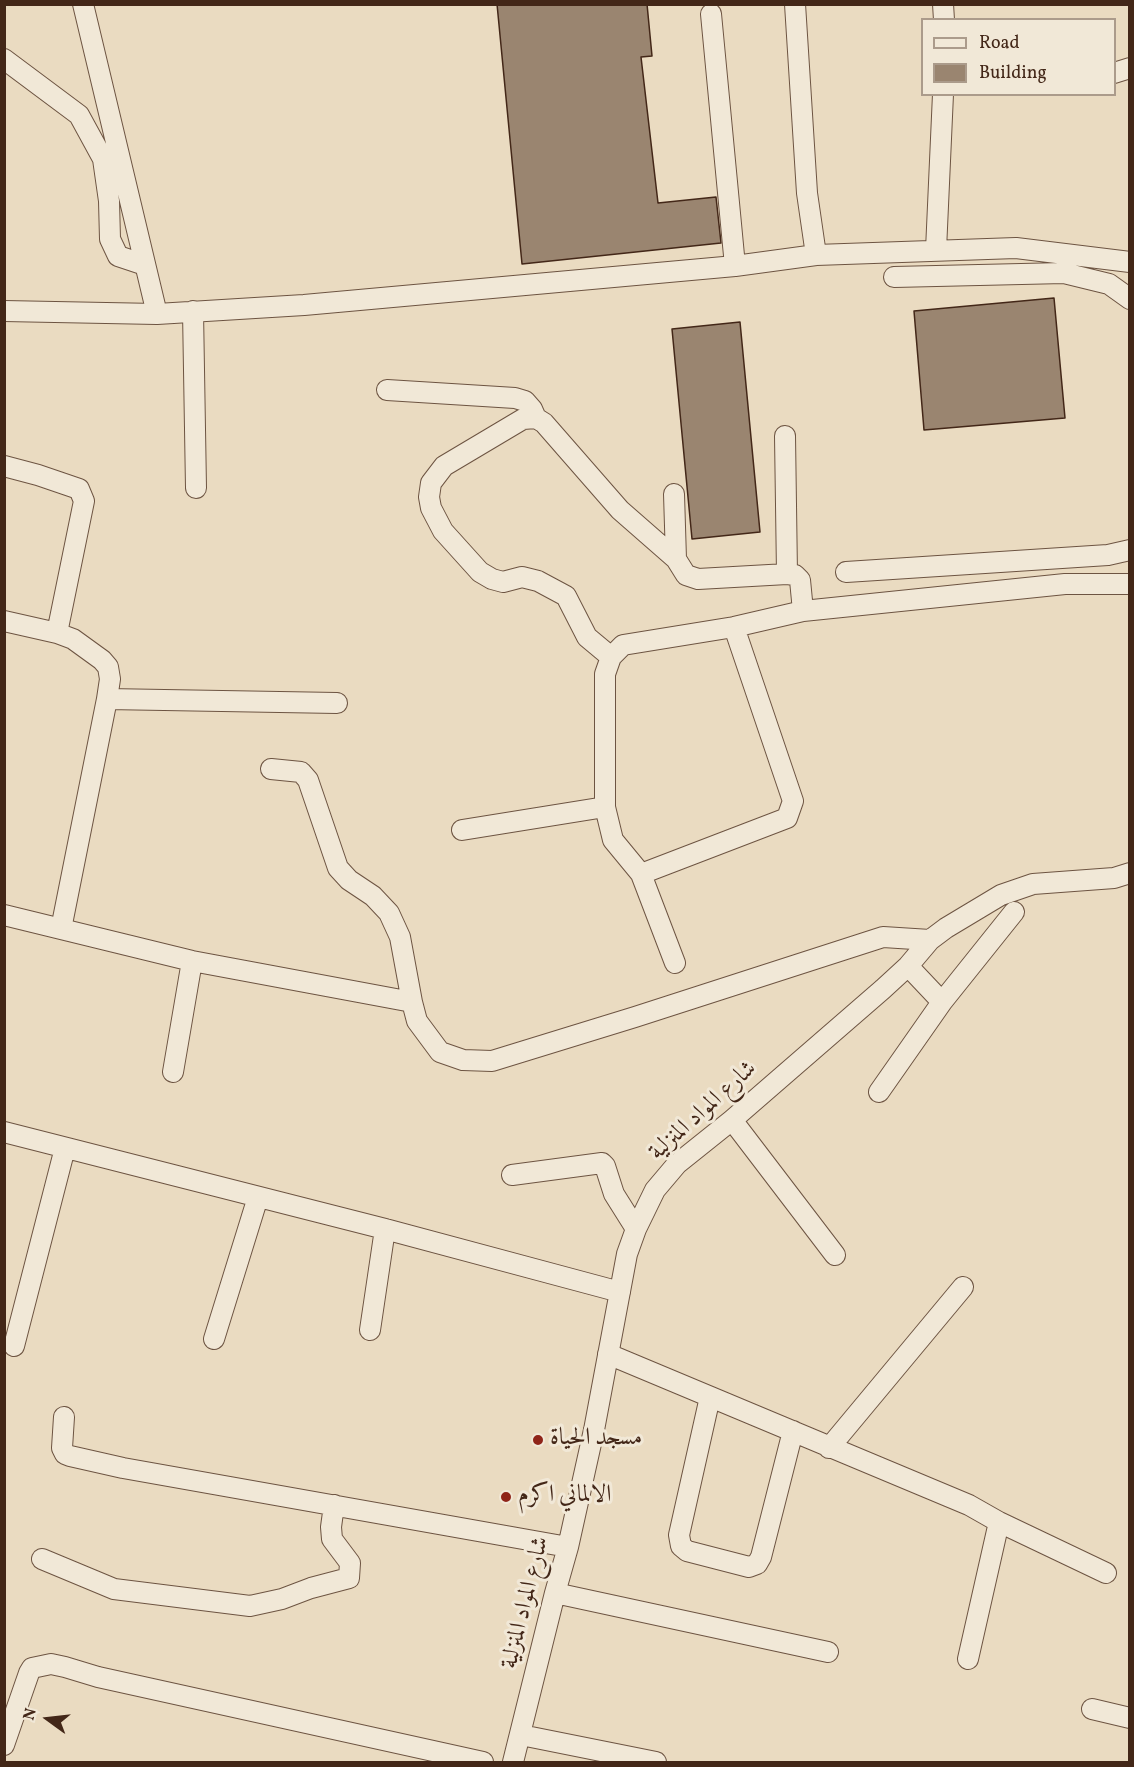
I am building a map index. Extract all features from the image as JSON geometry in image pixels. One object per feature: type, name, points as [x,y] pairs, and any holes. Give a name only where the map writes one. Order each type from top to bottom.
[{"type":"street","points":[[83,4],[156,314]]},
{"type":"street","points":[[795,4],[807,194],[816,255]]},
{"type":"street","points":[[711,14],[735,266]]},
{"type":"street","points":[[4,59],[79,115],[103,159],[109,201],[110,239],[118,256],[145,265]]},
{"type":"street","points":[[936,250],[943,96]]},
{"type":"street","points":[[4,311],[156,314],[304,305],[735,266],[816,255],[1016,248],[1130,262]]},
{"type":"street","points":[[894,277],[1064,273],[1109,284],[1130,299]]},
{"type":"street","points":[[193,311],[196,488]]},
{"type":"street","points":[[387,390],[515,398],[525,401],[536,418],[544,423],[620,510],[676,559],[686,575],[698,579],[795,575],[800,580],[803,611]]},
{"type":"street","points":[[536,418],[523,419],[444,466],[431,483],[429,497],[431,508],[443,531],[480,572],[503,582],[522,578],[538,581],[566,596],[587,637],[611,657]]},
{"type":"street","points":[[786,436],[787,574]]},
{"type":"street","points":[[4,466],[79,489],[84,501],[57,633]]},
{"type":"street","points":[[674,494],[676,559]]},
{"type":"street","points":[[846,572],[1108,555],[1130,550]]},
{"type":"street","points":[[675,963],[641,874],[613,840],[605,807],[605,674],[611,657],[623,645],[734,627],[803,611],[1065,584],[1130,584]]},
{"type":"street","points":[[4,621],[73,639],[108,667],[110,679],[107,699],[61,928]]},
{"type":"street","points":[[641,874],[787,818],[793,801],[734,627]]},
{"type":"street","points":[[107,699],[337,704]]},
{"type":"street","points":[[271,769],[301,772],[308,780],[338,868],[349,880],[373,896],[389,913],[400,937],[417,1021],[440,1052],[463,1060],[492,1061],[883,937],[930,940]]},
{"type":"street","points":[[462,830],[605,807]]},
{"type":"street","name":"شارع المواد المنزلية","points":[[513,1762],[568,1546],[627,1254],[636,1229],[655,1191],[677,1164],[732,1120],[908,966],[930,940],[1001,895],[1033,884],[1114,878],[1130,873]]},
{"type":"street","points":[[879,1092],[942,1002],[1014,912]]},
{"type":"street","points":[[4,915],[192,961],[412,1002]]},
{"type":"street","points":[[173,1072],[192,961]]},
{"type":"street","points":[[908,966],[942,1002]]},
{"type":"street","points":[[732,1120],[835,1255]]},
{"type":"street","points":[[4,1132],[386,1229],[620,1292]]},
{"type":"street","points":[[14,1346],[65,1148]]},
{"type":"street","points":[[512,1175],[602,1164],[605,1166],[614,1194],[636,1229]]},
{"type":"street","points":[[214,1339],[258,1197]]},
{"type":"street","points":[[370,1330],[386,1229]]},
{"type":"street","points":[[829,1448],[963,1287]]},
{"type":"street","points":[[608,1354],[969,1505],[999,1522],[1106,1573]]},
{"type":"street","points":[[710,1396],[679,1535],[681,1546],[687,1551],[749,1567],[757,1564],[761,1557],[793,1431]]},
{"type":"street","points":[[64,1417],[62,1448],[65,1454],[70,1456],[123,1468],[568,1546]]},
{"type":"street","points":[[42,1559],[114,1589],[250,1606],[282,1599],[311,1588],[349,1578],[350,1563],[332,1539],[334,1505]]},
{"type":"street","points":[[969,1659],[999,1522]]},
{"type":"street","points":[[555,1593],[828,1652]]},
{"type":"street","points":[[4,1745],[28,1673],[32,1668],[51,1664],[98,1677],[483,1762]]},
{"type":"street","points":[[1092,1709],[1130,1718]]},
{"type":"street","points":[[521,1735],[656,1762]]},
{"type":"building","points":[[497,4],[647,4],[652,56],[641,57],[658,203],[716,197],[721,243],[522,264]]},
{"type":"building","points":[[1054,298],[1065,418],[924,430],[914,311]]},
{"type":"building","points":[[740,322],[760,532],[692,539],[672,329]]},
{"type":"place","name":"مسجد الحياة","points":[[538,1440]]},
{"type":"place","name":"الالماني اكرم","points":[[506,1497]]}]
